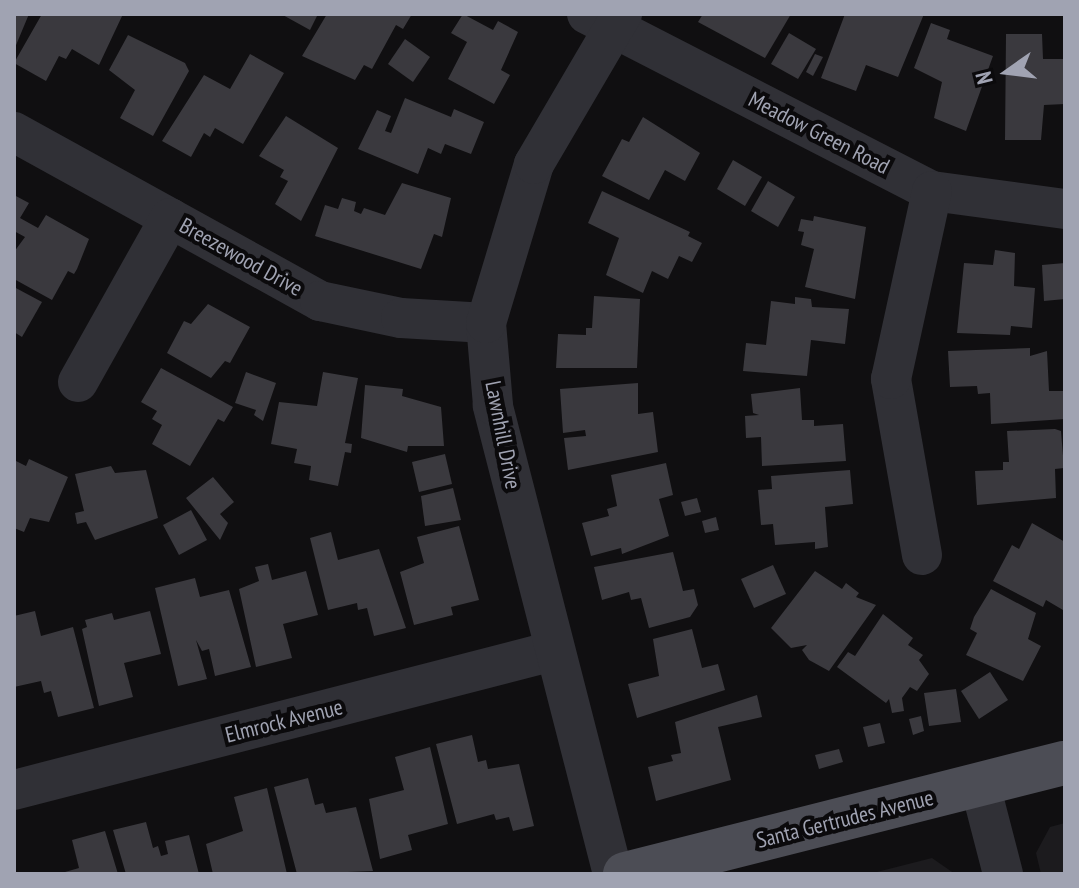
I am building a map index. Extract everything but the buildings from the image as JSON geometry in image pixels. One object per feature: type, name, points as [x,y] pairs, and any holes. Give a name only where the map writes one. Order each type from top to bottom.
[{"type":"main road","name":"Santa Gertrudes Avenue","points":[[625,874],[1065,763]]},
{"type":"street","name":"Meadow Green Road","points":[[608,19],[932,191],[1065,209]]},
{"type":"street","name":"Lawnhill Drive","points":[[608,19],[534,164],[486,323],[493,405],[553,651],[613,874]]},
{"type":"street","name":"Breezewood Drive","points":[[14,132],[320,301],[401,318],[486,323]]},
{"type":"street","points":[[922,555],[891,379],[932,191]]},
{"type":"street","points":[[78,382],[170,218]]},
{"type":"street","name":"Elmrock Avenue","points":[[14,790],[553,651]]},
{"type":"street","points":[[980,785],[1003,874]]},
{"type":"shaded area","points":[[1065,823],[1065,874],[1041,874],[1036,853],[1050,827]]},
{"type":"shaded area","points":[[932,858],[955,874],[869,874]]}]
